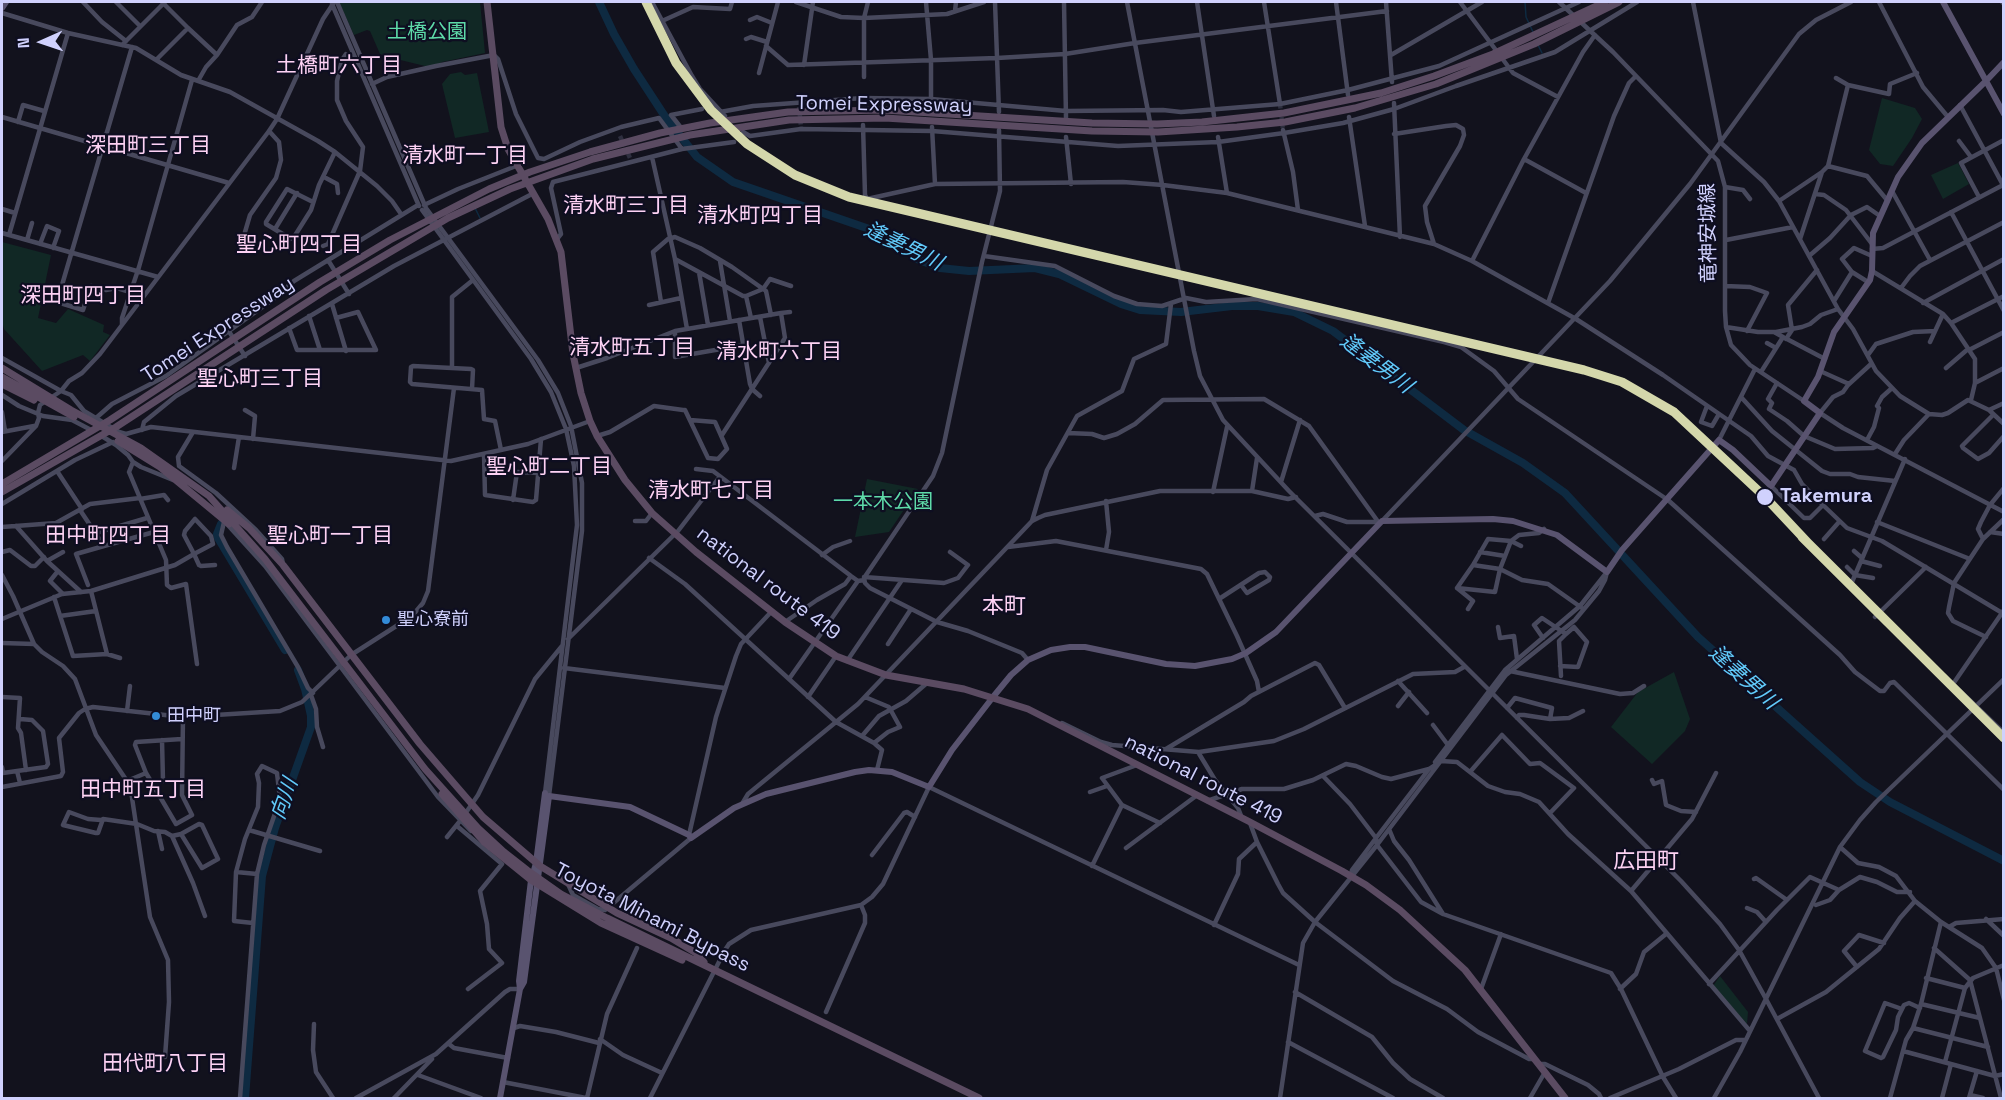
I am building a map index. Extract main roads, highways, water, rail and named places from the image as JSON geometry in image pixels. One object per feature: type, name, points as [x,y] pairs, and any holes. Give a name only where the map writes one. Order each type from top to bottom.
[{"type":"highway","name":"national route 419","points":[[487,2],[501,127],[508,149],[557,239],[564,265],[576,368],[590,421],[630,488],[652,513],[716,569],[785,622],[836,656],[886,675],[993,697],[1028,710],[1250,822],[1351,877],[1400,910],[1451,955],[1481,989],[1565,1098]]},
{"type":"highway","name":"Tomei Expressway","points":[[1158,128],[1284,113],[1381,93],[1484,58],[1605,2]]},
{"type":"highway","name":"Tomei Expressway","points":[[689,131],[735,128],[789,120],[885,118],[1092,131],[1142,128],[1203,130],[1285,122],[1355,108],[1411,93],[1496,61],[1619,2]]},
{"type":"highway","name":"Tomei Expressway","points":[[2,484],[110,420],[320,282],[390,240],[489,189],[530,172],[590,152],[689,131],[726,118],[788,112],[884,110],[1142,128]]},
{"type":"highway","name":"Tomei Expressway","points":[[2,492],[116,427],[326,290],[448,218],[510,189],[564,168],[661,137]]},
{"type":"highway","name":"Toyota Minami Bypass","points":[[2,366],[57,394],[141,448],[209,496],[265,559],[425,769],[478,828],[527,870],[561,894],[607,918],[979,1098]]},
{"type":"highway","name":"Toyota Minami Bypass","points":[[2,377],[140,454],[183,484],[239,533],[280,579]]},
{"type":"highway","points":[[2,384],[36,401],[62,410]]},
{"type":"highway","points":[[209,496],[249,528],[283,565],[420,744],[467,801],[538,865],[597,902],[696,953],[708,966]]},
{"type":"highway","points":[[425,769],[454,810],[484,842],[534,882],[601,923],[690,963],[708,966]]},
{"type":"main road","points":[[2,13],[6,2]]},
{"type":"main road","points":[[1943,2],[1986,81],[2002,105],[2004,114]]},
{"type":"main road","points":[[500,1098],[520,989],[524,982],[534,882],[547,795],[630,807],[690,837],[742,804],[766,794],[855,772],[877,770],[899,774],[929,787],[952,750],[993,697],[1011,675],[1028,660],[1051,650],[1070,647],[1085,647],[1166,664],[1195,666],[1223,662],[1246,654],[1275,632],[1381,522],[1505,519],[1544,530],[1571,544],[1607,572],[1622,550],[1719,441],[1733,450],[1771,486],[1820,413],[1804,401],[1820,371],[1834,332],[1868,282],[1872,271],[1874,233],[1887,200],[1910,158],[2004,62]]},
{"type":"waterway","name":"逢妻男川","points":[[599,2],[634,69],[666,118],[697,157],[733,182],[878,232],[898,243],[917,259],[940,268],[969,271],[1035,268],[1059,274],[1121,304],[1140,310],[1181,312],[1232,306],[1258,306],[1294,312],[1333,331],[1464,430],[1523,463],[1565,493],[1698,637],[1860,782],[1890,802],[2004,861]]},
{"type":"waterway","points":[[1525,2],[1526,17],[1533,32]]},
{"type":"waterway","points":[[1538,45],[1542,53]]},
{"type":"waterway","points":[[475,208],[480,218]]},
{"type":"waterway","name":"向川","points":[[221,524],[217,534],[218,538],[285,650]]},
{"type":"waterway","name":"向川","points":[[245,1098],[262,876],[275,828],[311,727],[305,689],[298,670]]},
{"type":"tunnel","points":[[863,113],[864,104]]},
{"type":"tunnel","points":[[1280,104],[1283,130]]},
{"type":"tunnel","points":[[799,107],[801,127]]},
{"type":"tunnel","points":[[620,136],[630,158]]},
{"type":"place","name":"Takemura","points":[[1765,497]]},
{"type":"place","name":"聖心寮前","points":[[386,620]]},
{"type":"place","name":"田中町","points":[[156,716]]},
{"type":"district","name":"土橋町六丁目","points":[[339,66]]},
{"type":"district","name":"深田町三丁目","points":[[148,146]]},
{"type":"district","name":"清水町一丁目","points":[[465,156]]},
{"type":"district","name":"清水町三丁目","points":[[626,206]]},
{"type":"district","name":"清水町四丁目","points":[[760,216]]},
{"type":"district","name":"聖心町四丁目","points":[[299,245]]},
{"type":"district","name":"深田町四丁目","points":[[83,296]]},
{"type":"district","name":"清水町五丁目","points":[[632,348]]},
{"type":"district","name":"清水町六丁目","points":[[779,352]]},
{"type":"district","name":"聖心町三丁目","points":[[260,379]]},
{"type":"district","name":"聖心町二丁目","points":[[549,467]]},
{"type":"district","name":"清水町七丁目","points":[[711,491]]},
{"type":"district","name":"田中町四丁目","points":[[108,536]]},
{"type":"district","name":"聖心町一丁目","points":[[330,536]]},
{"type":"district","name":"本町","points":[[1004,607]]},
{"type":"district","name":"田中町五丁目","points":[[143,790]]},
{"type":"district","name":"広田町","points":[[1646,862]]},
{"type":"district","name":"田代町八丁目","points":[[165,1064]]},
{"type":"park label","name":"土橋公園","points":[[427,33]]},
{"type":"park label","name":"一本木公園","points":[[883,503]]}]
